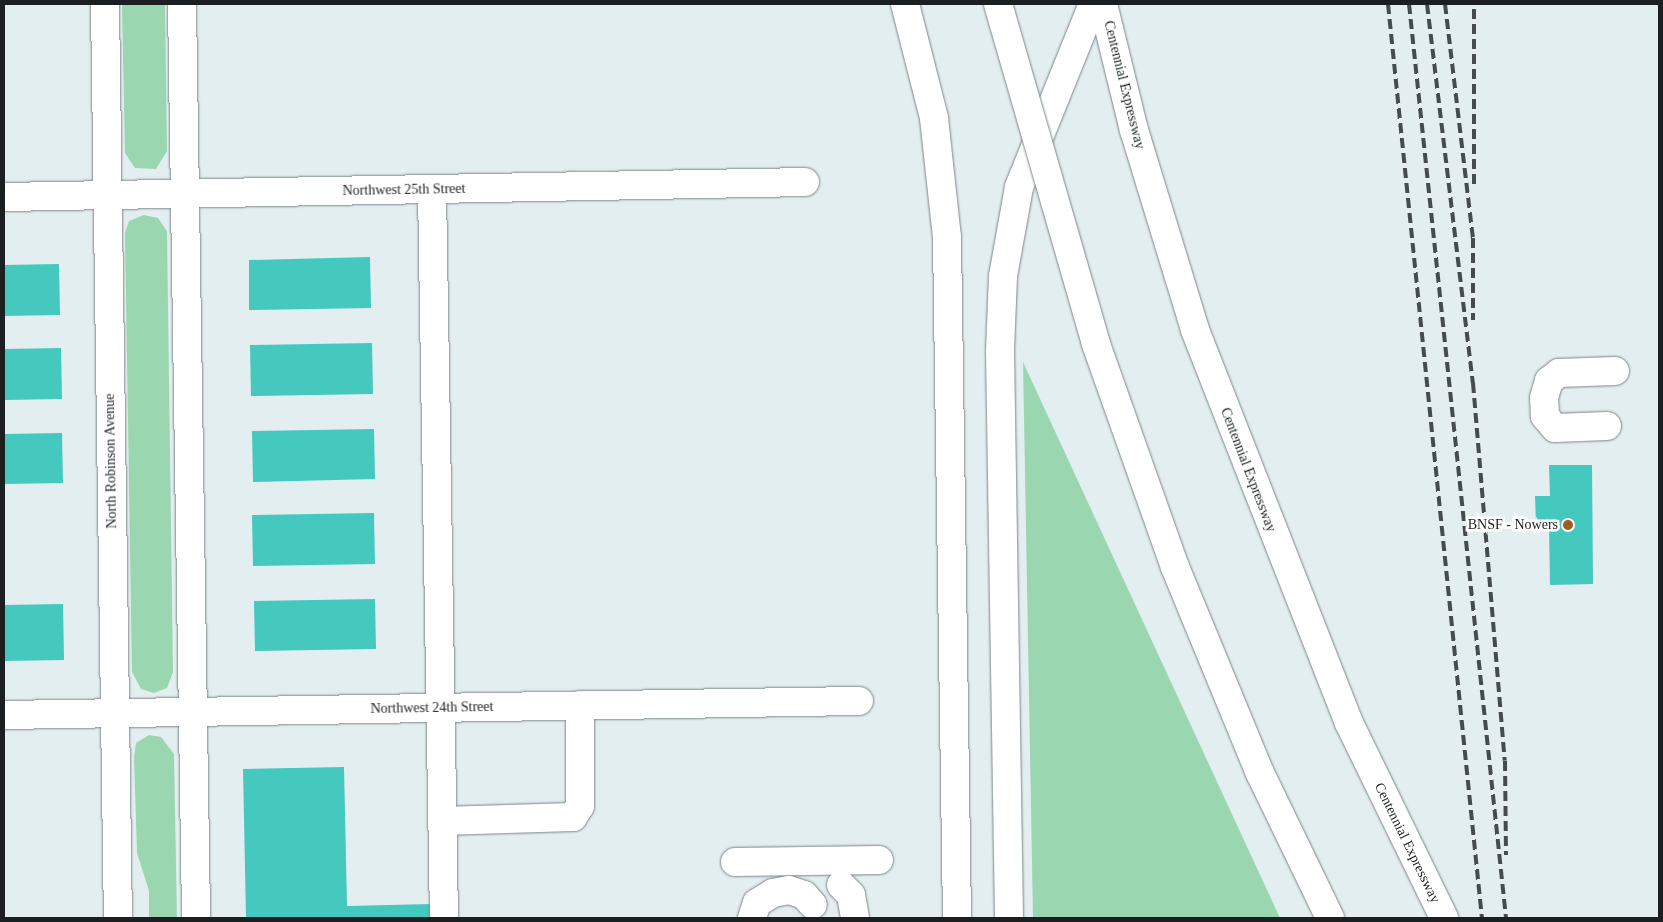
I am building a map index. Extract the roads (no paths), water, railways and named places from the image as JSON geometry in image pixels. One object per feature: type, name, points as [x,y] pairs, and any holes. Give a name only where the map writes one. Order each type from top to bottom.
[{"type":"main road","name":"North Robinson Avenue","points":[[105,4],[106,195],[118,918]]},
{"type":"main road","points":[[182,4],[196,918]]},
{"type":"main road","points":[[905,4],[934,118],[947,237],[957,918]]},
{"type":"main road","points":[[998,4],[1096,344],[1175,566],[1260,773],[1330,918]]},
{"type":"main road","points":[[1009,918],[1000,351],[1003,276],[1019,187],[1093,4]]},
{"type":"main road","name":"Centennial Expressway","points":[[1103,4],[1134,130],[1195,330],[1349,723],[1444,918]]},
{"type":"main road","name":"Northwest 25th Street","points":[[4,197],[805,182]]},
{"type":"main road","points":[[432,189],[444,918]]},
{"type":"main road","points":[[1607,426],[1555,428],[1545,416],[1544,398],[1549,381],[1559,373],[1615,371]]},
{"type":"main road","name":"Northwest 24th Street","points":[[4,715],[859,700]]},
{"type":"main road","points":[[442,821],[573,817],[580,806],[580,705]]},
{"type":"main road","points":[[735,862],[879,860]]},
{"type":"main road","points":[[752,918],[758,902],[815,878],[837,883],[851,895],[855,918]]},
{"type":"main road","points":[[789,890],[804,895],[820,912]]},
{"type":"railway","points":[[1388,4],[1482,918]]},
{"type":"railway","points":[[1409,4],[1506,918]]},
{"type":"railway","points":[[1427,4],[1473,383],[1505,761],[1506,855]]},
{"type":"railway","points":[[1445,4],[1473,238],[1473,320]]},
{"type":"railway","points":[[1474,4],[1474,184]]},
{"type":"place","name":"BNSF - Nowers","points":[[1568,525]]}]
